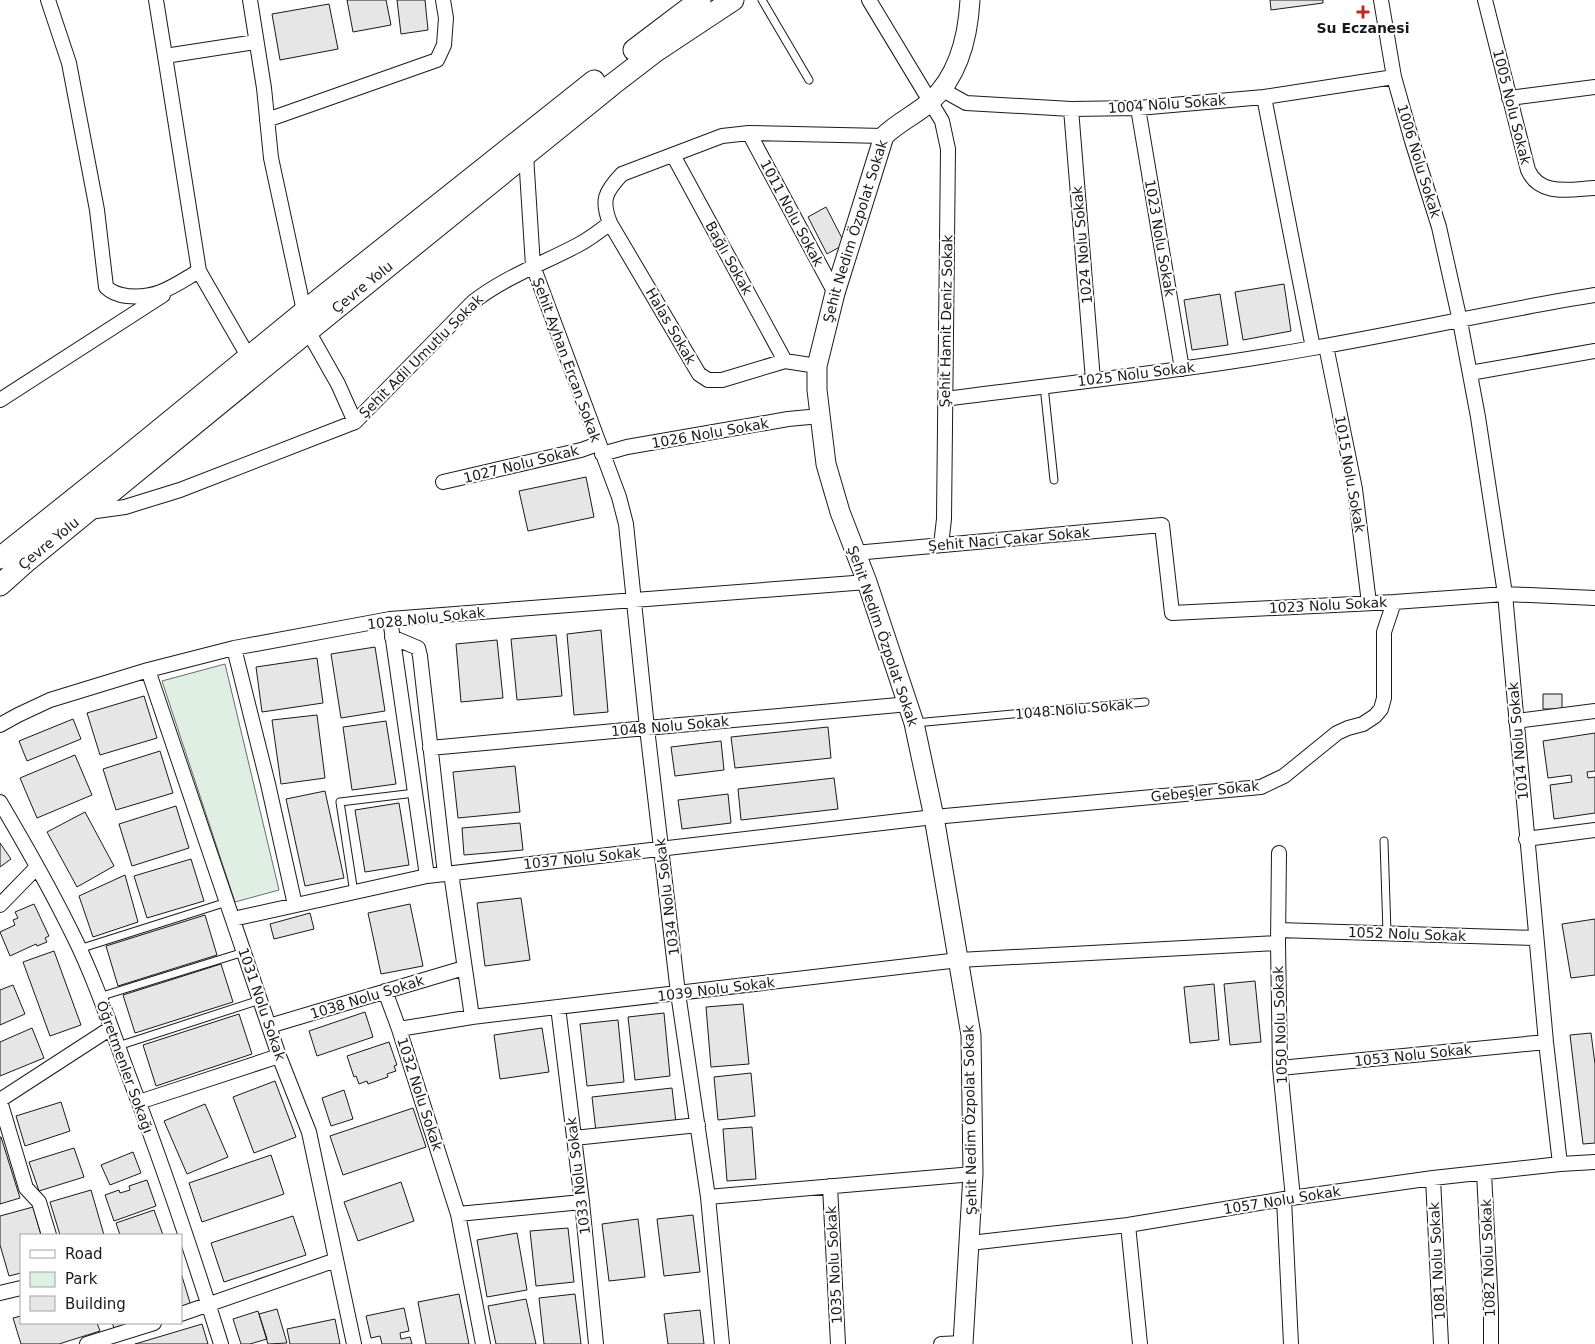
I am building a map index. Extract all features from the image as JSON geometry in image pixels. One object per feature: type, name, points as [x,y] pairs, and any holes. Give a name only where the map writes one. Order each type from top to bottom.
[{"type":"main road","name":"Çevre Yolu","points":[[0,558],[124,459],[248,356],[306,321],[526,155],[656,51],[733,0]]},
{"type":"main road","name":"Çevre Yolu","points":[[0,585],[86,513],[306,321],[542,122],[693,1]]},
{"type":"street","points":[[48,0],[69,63],[97,210],[106,287],[118,295],[141,297],[157,294],[198,271]]},
{"type":"street","points":[[156,0],[198,271],[248,356]]},
{"type":"street","points":[[250,0],[264,88],[270,158],[306,321],[355,422]]},
{"type":"street","points":[[267,120],[437,60],[444,45],[446,18],[443,0]]},
{"type":"street","name":"Şehit Hamit Deniz Sokak","points":[[870,0],[936,96],[948,148],[944,519],[941,545]]},
{"type":"street","name":"Şehit Nedim Özpolat Sokak","points":[[963,1343],[973,1174],[971,1034],[934,817],[914,723],[867,582],[840,512],[826,464],[817,390],[817,366],[835,293],[884,136],[936,96],[959,61],[969,25],[970,0]]},
{"type":"street","name":"1006 Nolu Sokak","points":[[1381,0],[1394,77],[1439,227],[1460,321]]},
{"type":"street","name":"1005 Nolu Sokak","points":[[1485,0],[1509,98],[1532,179],[1537,184],[1552,188],[1595,188]]},
{"type":"street","points":[[165,56],[256,42]]},
{"type":"street","name":"1004 Nolu Sokak","points":[[936,96],[966,103],[1071,109],[1138,108],[1264,97],[1394,77]]},
{"type":"street","points":[[1509,98],[1595,86]]},
{"type":"street","name":"1015 Nolu Sokak","points":[[1264,97],[1320,347],[1355,490],[1368,603]]},
{"type":"street","name":"1023 Nolu Sokak","points":[[1138,108],[1182,369]]},
{"type":"street","name":"1024 Nolu Sokak","points":[[1071,109],[1093,380]]},
{"type":"street","points":[[610,223],[605,210],[605,196],[622,174],[722,136],[749,134],[884,136]]},
{"type":"street","name":"1011 Nolu Sokak","points":[[749,134],[835,293]]},
{"type":"street","name":"Şehit Ayhan Ercan Sokak","points":[[526,155],[533,266],[600,449]]},
{"type":"street","name":"Bağlı Sokak","points":[[672,155],[785,361]]},
{"type":"street","name":"Şehit Adil Umutlu Sokak","points":[[86,513],[125,507],[180,490],[355,422],[473,302],[490,288],[579,244],[610,223]]},
{"type":"street","name":"Halas Sokak","points":[[610,223],[699,374],[708,380],[722,380],[785,361],[817,366]]},
{"type":"street","points":[[0,400],[132,316],[198,271]]},
{"type":"street","name":"1025 Nolu Sokak","points":[[945,399],[1182,369],[1320,347],[1595,295]]},
{"type":"street","name":"1014 Nolu Sokak","points":[[1460,321],[1478,418],[1504,594],[1526,839],[1560,1164]]},
{"type":"street","points":[[1470,373],[1595,351]]},
{"type":"street","name":"1026 Nolu Sokak","points":[[600,449],[627,447],[788,419],[820,416]]},
{"type":"street","name":"1027 Nolu Sokak","points":[[444,482],[580,450],[600,449]]},
{"type":"street","name":"1034 Nolu Sokak","points":[[600,449],[619,497],[626,524],[647,728],[678,993],[708,1197],[722,1344]]},
{"type":"street","name":"Şehit Naci Çakar Sokak","points":[[855,553],[1162,525],[1172,613]]},
{"type":"street","name":"1028 Nolu Sokak","points":[[0,725],[50,700],[148,670],[234,648],[390,620],[867,582]]},
{"type":"street","points":[[1394,602],[1504,594],[1595,598]]},
{"type":"street","name":"1023 Nolu Sokak","points":[[1172,613],[1394,602]]},
{"type":"street","name":"Gebeşler Sokak","points":[[934,817],[1261,787],[1284,776],[1337,733],[1363,724],[1375,716],[1381,709],[1384,698],[1384,632],[1394,602]]},
{"type":"street","points":[[390,620],[427,876]]},
{"type":"street","points":[[392,637],[418,648],[420,656],[430,748],[472,1018]]},
{"type":"street","points":[[234,648],[268,784],[295,906]]},
{"type":"street","name":"1031 Nolu Sokak","points":[[148,670],[279,1056],[309,1132],[354,1344]]},
{"type":"street","name":"1048 Nolu Sokak","points":[[430,748],[909,704]]},
{"type":"street","points":[[1516,721],[1595,711]]},
{"type":"street","name":"Öğretmenler Sokağı","points":[[0,802],[37,866],[79,949],[139,1102],[181,1234]]},
{"type":"street","name":"1037 Nolu Sokak","points":[[233,919],[427,876],[934,817]]},
{"type":"street","points":[[1526,839],[1595,830]]},
{"type":"street","name":"1050 Nolu Sokak","points":[[1279,853],[1280,1068],[1288,1198],[1291,1344]]},
{"type":"street","points":[[0,905],[37,866]]},
{"type":"street","name":"1052 Nolu Sokak","points":[[959,960],[1278,937],[1387,933],[1536,938]]},
{"type":"street","name":"1039 Nolu Sokak","points":[[472,1018],[959,960]]},
{"type":"street","name":"1038 Nolu Sokak","points":[[269,1026],[464,968]]},
{"type":"street","points":[[385,991],[399,1029]]},
{"type":"street","name":"1033 Nolu Sokak","points":[[558,1007],[582,1202],[596,1344]]},
{"type":"street","name":"1032 Nolu Sokak","points":[[472,1018],[399,1029],[458,1214],[484,1344]]},
{"type":"street","points":[[49,1234],[39,1202],[26,1188],[0,1100],[111,1028]]},
{"type":"street","name":"1053 Nolu Sokak","points":[[1280,1068],[1546,1042]]},
{"type":"street","points":[[139,1102],[279,1056]]},
{"type":"street","points":[[574,1138],[698,1125]]},
{"type":"street","name":"1057 Nolu Sokak","points":[[970,1243],[1128,1225],[1288,1198],[1433,1178],[1595,1162]]},
{"type":"street","name":"1082 Nolu Sokak","points":[[1484,1173],[1491,1344]]},
{"type":"street","points":[[708,1197],[973,1174]]},
{"type":"street","name":"1081 Nolu Sokak","points":[[1433,1178],[1441,1344]]},
{"type":"street","name":"1035 Nolu Sokak","points":[[830,1186],[838,1344]]},
{"type":"street","points":[[458,1214],[582,1202]]},
{"type":"street","points":[[1128,1225],[1140,1344]]},
{"type":"street","name":"Öğretmenler Sokağı","points":[[185,1247],[209,1305],[221,1344]]},
{"type":"street","points":[[182,1314],[336,1260]]},
{"type":"street","points":[[0,1293],[20,1288]]},
{"type":"street","points":[[87,1344],[151,1324]]},
{"type":"street","points":[[941,1344],[963,1343]]},
{"type":"lane","points":[[762,0],[809,80]]},
{"type":"lane","points":[[1044,386],[1054,480]]},
{"type":"lane","name":"1048 Nolu Sokak","points":[[914,723],[1144,702]]},
{"type":"lane","points":[[354,893],[340,802],[414,793]]},
{"type":"lane","points":[[1384,841],[1387,933]]},
{"type":"lane","points":[[79,949],[227,902]]},
{"type":"lane","points":[[99,997],[244,952]]},
{"type":"lane","points":[[118,1046],[260,1000]]},
{"type":"green space","points":[[225,664],[279,890],[235,902],[162,681]]},
{"type":"building","points":[[347,0],[386,0],[391,25],[353,32]]},
{"type":"building","points":[[397,0],[425,0],[428,30],[401,34]]},
{"type":"building","points":[[1270,0],[1323,0],[1323,3],[1271,10]]},
{"type":"building","points":[[329,4],[338,49],[280,60],[272,14]]},
{"type":"building","points":[[826,207],[845,244],[827,254],[808,217]]},
{"type":"building","points":[[1284,284],[1291,331],[1243,340],[1235,292]]},
{"type":"building","points":[[1220,294],[1228,345],[1192,350],[1184,300]]},
{"type":"building","points":[[586,477],[594,517],[528,531],[519,491]]},
{"type":"building","points":[[601,630],[608,712],[574,715],[567,634]]},
{"type":"building","points":[[556,635],[562,696],[517,700],[511,639]]},
{"type":"building","points":[[497,640],[503,698],[461,702],[456,644]]},
{"type":"building","points":[[375,647],[385,711],[341,718],[331,654]]},
{"type":"building","points":[[317,658],[323,703],[262,712],[256,667]]},
{"type":"building","points":[[1543,694],[1562,694],[1562,709],[1543,709]]},
{"type":"building","points":[[144,696],[157,738],[100,755],[87,713]]},
{"type":"building","points":[[317,715],[325,778],[281,784],[272,720]]},
{"type":"building","points":[[73,719],[81,739],[27,761],[19,741]]},
{"type":"building","points":[[386,721],[396,784],[352,790],[343,727]]},
{"type":"building","points":[[828,727],[831,758],[735,768],[731,737]]},
{"type":"building","points":[[1595,733],[1595,771],[1587,772],[1588,778],[1595,777],[1595,813],[1554,819],[1550,785],[1572,782],[1571,775],[1548,778],[1543,741]]},
{"type":"building","points":[[721,741],[724,770],[675,776],[671,747]]},
{"type":"building","points":[[160,751],[173,793],[116,810],[103,769]]},
{"type":"building","points":[[75,755],[92,795],[37,818],[20,778]]},
{"type":"building","points":[[515,766],[520,812],[458,818],[453,772]]},
{"type":"building","points":[[834,778],[838,809],[741,820],[738,789]]},
{"type":"building","points":[[325,791],[344,878],[305,886],[286,799]]},
{"type":"building","points":[[728,794],[731,823],[682,829],[678,800]]},
{"type":"building","points":[[399,803],[409,865],[365,872],[355,810]]},
{"type":"building","points":[[176,806],[189,848],[132,866],[119,824]]},
{"type":"building","points":[[85,812],[114,866],[77,887],[47,832]]},
{"type":"building","points":[[520,823],[523,850],[464,855],[462,828]]},
{"type":"building","points":[[0,843],[11,859],[0,867]]},
{"type":"building","points":[[191,859],[204,901],[147,918],[134,876]]},
{"type":"building","points":[[125,875],[138,922],[93,937],[79,896]]},
{"type":"building","points":[[521,898],[530,960],[485,966],[477,903]]},
{"type":"building","points":[[34,904],[49,936],[45,938],[47,942],[37,946],[36,944],[10,956],[0,932],[15,925],[13,920],[18,918],[15,912]]},
{"type":"building","points":[[410,904],[423,966],[381,974],[368,913]]},
{"type":"building","points":[[310,913],[314,929],[274,939],[270,924]]},
{"type":"building","points":[[205,915],[217,955],[118,986],[106,946]]},
{"type":"building","points":[[1595,919],[1595,975],[1571,978],[1562,924]]},
{"type":"building","points":[[54,951],[81,1025],[50,1036],[23,962]]},
{"type":"building","points":[[221,964],[233,1002],[135,1033],[123,995]]},
{"type":"building","points":[[1255,981],[1261,1042],[1230,1045],[1224,984]]},
{"type":"building","points":[[1214,984],[1219,1040],[1190,1043],[1184,987]]},
{"type":"building","points":[[13,985],[25,1014],[0,1025],[0,990]]},
{"type":"building","points":[[743,1004],[749,1064],[711,1067],[706,1007]]},
{"type":"building","points":[[365,1012],[373,1037],[317,1056],[309,1031]]},
{"type":"building","points":[[664,1013],[670,1076],[635,1080],[628,1017]]},
{"type":"building","points":[[239,1014],[252,1054],[156,1086],[143,1045]]},
{"type":"building","points":[[618,1020],[624,1082],[587,1086],[580,1024]]},
{"type":"building","points":[[32,1028],[44,1058],[0,1076],[0,1042]]},
{"type":"building","points":[[542,1028],[549,1072],[500,1079],[494,1035]]},
{"type":"building","points":[[1591,1033],[1595,1064],[1595,1143],[1583,1144],[1570,1035]]},
{"type":"building","points":[[389,1042],[397,1065],[394,1066],[396,1071],[387,1074],[388,1077],[368,1084],[367,1081],[359,1084],[356,1076],[354,1077],[347,1056]]},
{"type":"building","points":[[751,1073],[755,1116],[718,1120],[714,1077]]},
{"type":"building","points":[[275,1081],[296,1137],[254,1153],[233,1097]]},
{"type":"building","points":[[672,1088],[676,1123],[596,1132],[592,1097]]},
{"type":"building","points":[[344,1090],[353,1119],[331,1126],[322,1098]]},
{"type":"building","points":[[61,1102],[70,1131],[25,1146],[16,1116]]},
{"type":"building","points":[[205,1104],[228,1157],[187,1174],[164,1121]]},
{"type":"building","points":[[413,1108],[426,1147],[343,1175],[330,1136]]},
{"type":"building","points":[[752,1127],[756,1179],[727,1181],[723,1129]]},
{"type":"building","points":[[0,1137],[20,1198],[0,1204]]},
{"type":"building","points":[[74,1148],[84,1177],[39,1191],[29,1162]]},
{"type":"building","points":[[133,1152],[141,1173],[110,1185],[101,1165]]},
{"type":"building","points":[[271,1155],[284,1194],[202,1222],[189,1183]]},
{"type":"building","points":[[147,1180],[156,1206],[114,1221],[105,1195],[119,1190],[120,1193],[130,1190],[129,1186]]},
{"type":"building","points":[[401,1182],[414,1221],[358,1241],[344,1202]]},
{"type":"building","points":[[91,1190],[104,1234],[60,1234],[50,1202]]},
{"type":"building","points":[[33,1207],[41,1234],[20,1234],[20,1273],[9,1276],[0,1245],[0,1216]]},
{"type":"building","points":[[154,1210],[163,1234],[120,1234],[116,1223]]},
{"type":"building","points":[[693,1215],[700,1272],[664,1276],[657,1219]]},
{"type":"building","points":[[293,1216],[306,1255],[224,1282],[211,1243]]},
{"type":"building","points":[[638,1219],[645,1277],[609,1281],[602,1224]]},
{"type":"building","points":[[568,1228],[574,1282],[536,1286],[530,1231]]},
{"type":"building","points":[[517,1233],[527,1290],[487,1297],[477,1240]]},
{"type":"building","points":[[182,1276],[191,1306],[182,1309]]},
{"type":"building","points":[[459,1294],[469,1344],[426,1344],[418,1302]]},
{"type":"building","points":[[575,1294],[581,1344],[544,1344],[539,1298]]},
{"type":"building","points":[[526,1299],[536,1344],[496,1344],[488,1306]]},
{"type":"building","points":[[404,1308],[409,1331],[400,1333],[401,1339],[410,1337],[412,1344],[382,1344],[380,1336],[371,1338],[366,1316]]},
{"type":"building","points":[[277,1309],[287,1343],[268,1344],[259,1314]]},
{"type":"building","points":[[700,1310],[704,1344],[668,1344],[664,1314]]},
{"type":"building","points":[[258,1311],[267,1339],[250,1344],[241,1344],[233,1319]]},
{"type":"building","points":[[20,1316],[20,1324],[97,1324],[100,1331],[59,1344],[21,1344],[13,1318]]},
{"type":"building","points":[[335,1319],[340,1344],[290,1344],[287,1329]]},
{"type":"building","points":[[112,1324],[135,1324],[115,1330]]},
{"type":"building","points":[[202,1324],[208,1344],[135,1344]]},
{"type":"place","name":"Su Eczanesi","points":[[1363,12]]}]
